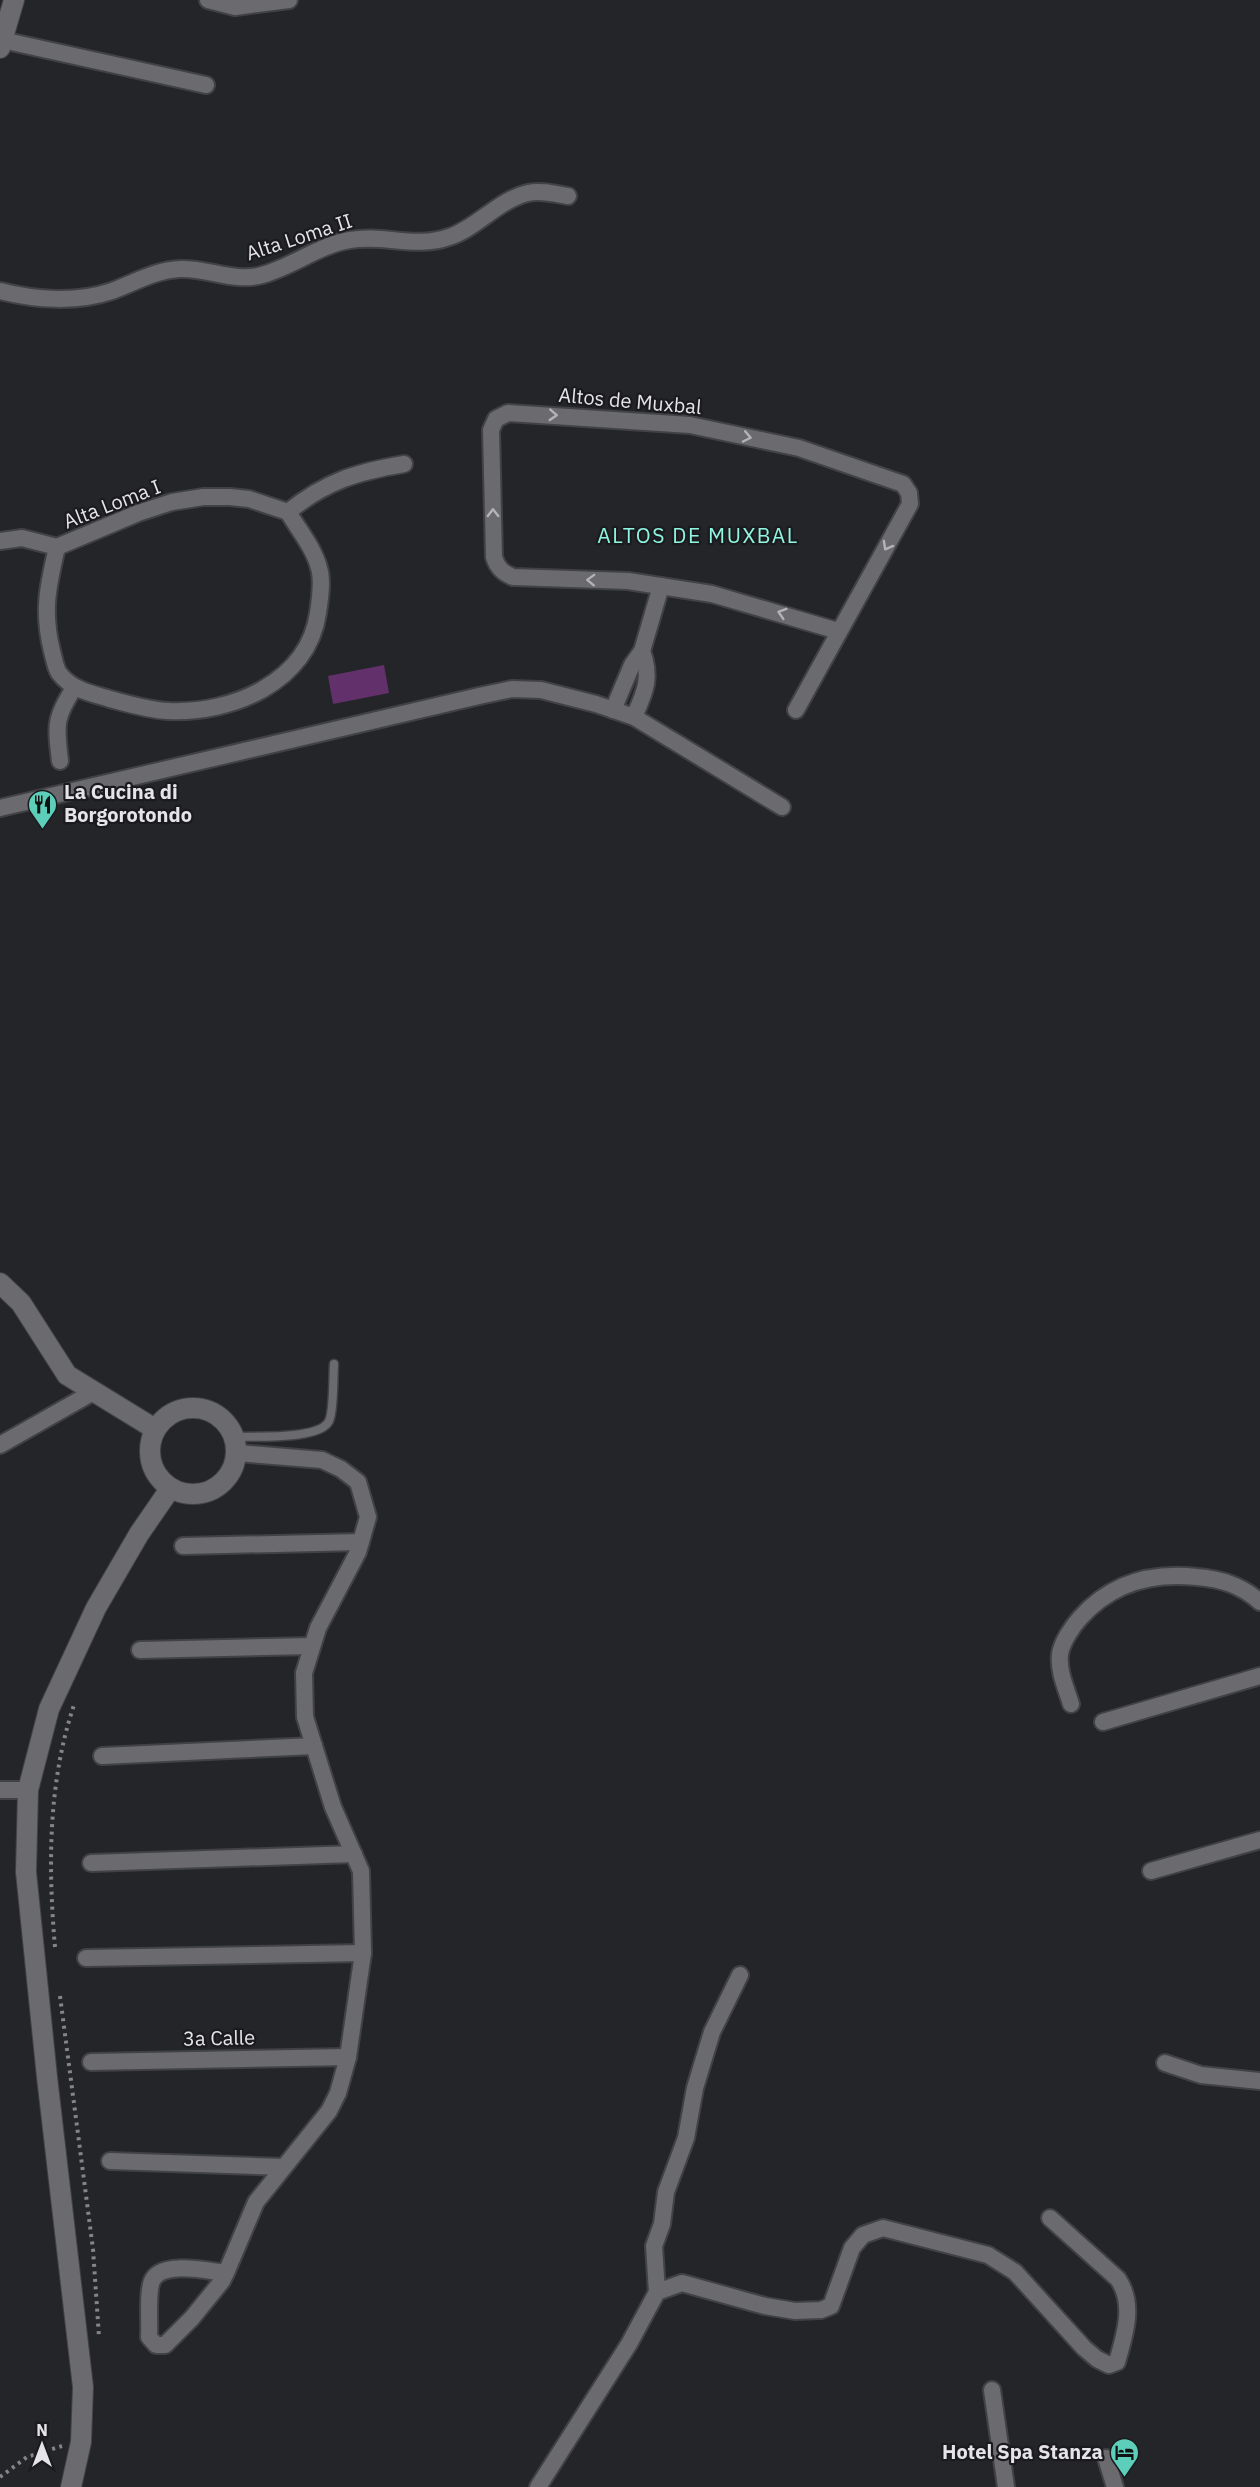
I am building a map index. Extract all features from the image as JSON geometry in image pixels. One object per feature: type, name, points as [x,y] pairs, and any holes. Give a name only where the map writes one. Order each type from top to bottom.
[{"type":"street","points":[[14,0],[1,44],[206,85]]},
{"type":"street","points":[[208,0],[235,7],[289,0]]},
{"type":"street","name":"Alta Loma II","points":[[0,291],[47,298],[80,298],[111,291],[148,274],[163,271],[204,270],[225,276],[261,276],[347,240],[369,237],[423,243],[448,238],[527,193],[568,196]]},
{"type":"street","name":"Altos de Muxbal","points":[[796,710],[910,504],[909,493],[903,484],[799,448],[690,425],[508,413],[496,418],[491,430],[494,556],[500,570],[513,577],[628,581],[712,594],[838,631]]},
{"type":"street","points":[[60,761],[57,729],[59,711],[74,688],[133,706],[168,711],[200,709],[228,703],[279,680],[300,660],[309,645],[317,623],[321,595],[320,569],[288,512],[312,493],[336,481],[371,469],[404,464]]},
{"type":"street","name":"Alta Loma I","points":[[0,540],[22,538],[57,548],[138,513],[182,500],[230,497],[249,499],[288,512]]},
{"type":"street","name":"Alta Loma I","points":[[57,548],[48,585],[45,615],[57,671],[74,688]]},
{"type":"street","points":[[613,710],[632,665],[642,651],[661,586]]},
{"type":"street","points":[[634,717],[645,691],[649,668],[642,651]]},
{"type":"street","points":[[0,808],[512,689],[541,690],[634,717],[782,807]]},
{"type":"street","points":[[0,1284],[21,1303],[60,1367],[68,1375],[155,1429]]},
{"type":"street","points":[[0,1445],[95,1391]]},
{"type":"street","points":[[197,1408],[213,1413],[226,1423],[236,1445],[233,1470],[221,1485],[206,1493],[187,1495],[170,1489],[157,1478],[150,1462],[150,1445],[155,1429],[166,1417],[181,1409],[197,1408]]},
{"type":"street","points":[[226,2273],[168,2268],[157,2274],[151,2282],[149,2337],[156,2345],[165,2345],[178,2334],[211,2296],[226,2273],[252,2211],[266,2188],[329,2111],[338,2093],[348,2057],[363,1953],[364,1924],[362,1871],[333,1807],[305,1717],[304,1673],[318,1629],[358,1552],[368,1517],[358,1482],[341,1468],[322,1460],[236,1445]]},
{"type":"street","points":[[71,2487],[81,2442],[83,2387],[26,1872],[28,1790],[49,1709],[86,1629],[139,1534],[170,1489]]},
{"type":"street","points":[[183,1546],[361,1542]]},
{"type":"street","points":[[1071,1704],[1061,1674],[1060,1654],[1064,1642],[1090,1606],[1120,1587],[1153,1576],[1200,1577],[1226,1581],[1241,1588],[1260,1602]]},
{"type":"street","points":[[140,1650],[312,1646]]},
{"type":"street","points":[[1102,1722],[1260,1676]]},
{"type":"street","points":[[102,1756],[314,1746]]},
{"type":"street","points":[[0,1790],[28,1790]]},
{"type":"street","points":[[1151,1871],[1260,1840]]},
{"type":"street","points":[[90,1863],[354,1854]]},
{"type":"street","points":[[86,1958],[363,1953]]},
{"type":"street","points":[[538,2487],[629,2344],[657,2292],[654,2246],[662,2224],[666,2192],[686,2138],[695,2088],[712,2032],[740,1975]]},
{"type":"street","name":"3a Calle","points":[[91,2061],[348,2057]]},
{"type":"street","points":[[1165,2063],[1201,2075],[1260,2082]]},
{"type":"street","points":[[110,2161],[283,2167]]},
{"type":"street","points":[[657,2292],[682,2283],[765,2306],[795,2311],[821,2310],[831,2306],[852,2248],[863,2235],[883,2228],[988,2254],[1016,2272],[1096,2359],[1109,2365],[1117,2362],[1128,2314],[1128,2299],[1124,2288],[1118,2279],[1050,2218]]},
{"type":"street","points":[[992,2390],[1006,2487]]},
{"type":"street","points":[[1106,2458],[1115,2487]]},
{"type":"lane","points":[[236,1445],[324,1429],[332,1413],[334,1364]]},
{"type":"path","points":[[56,1955],[50,1890],[53,1815],[67,1726],[76,1699]]},
{"type":"path","points":[[59,1988],[93,2249],[99,2347]]},
{"type":"path","points":[[0,2477],[27,2457],[38,2452],[81,2442]]},
{"type":"shaded area","points":[[384,665],[389,693],[333,704],[328,676]]},
{"type":"place","name":"La Cucina di Borgorotondo","points":[[43,830]]},
{"type":"place","name":"Hotel Spa Stanza","points":[[1124,2478]]},
{"type":"district","name":"ALTOS DE MUXBAL","points":[[698,536]]}]
